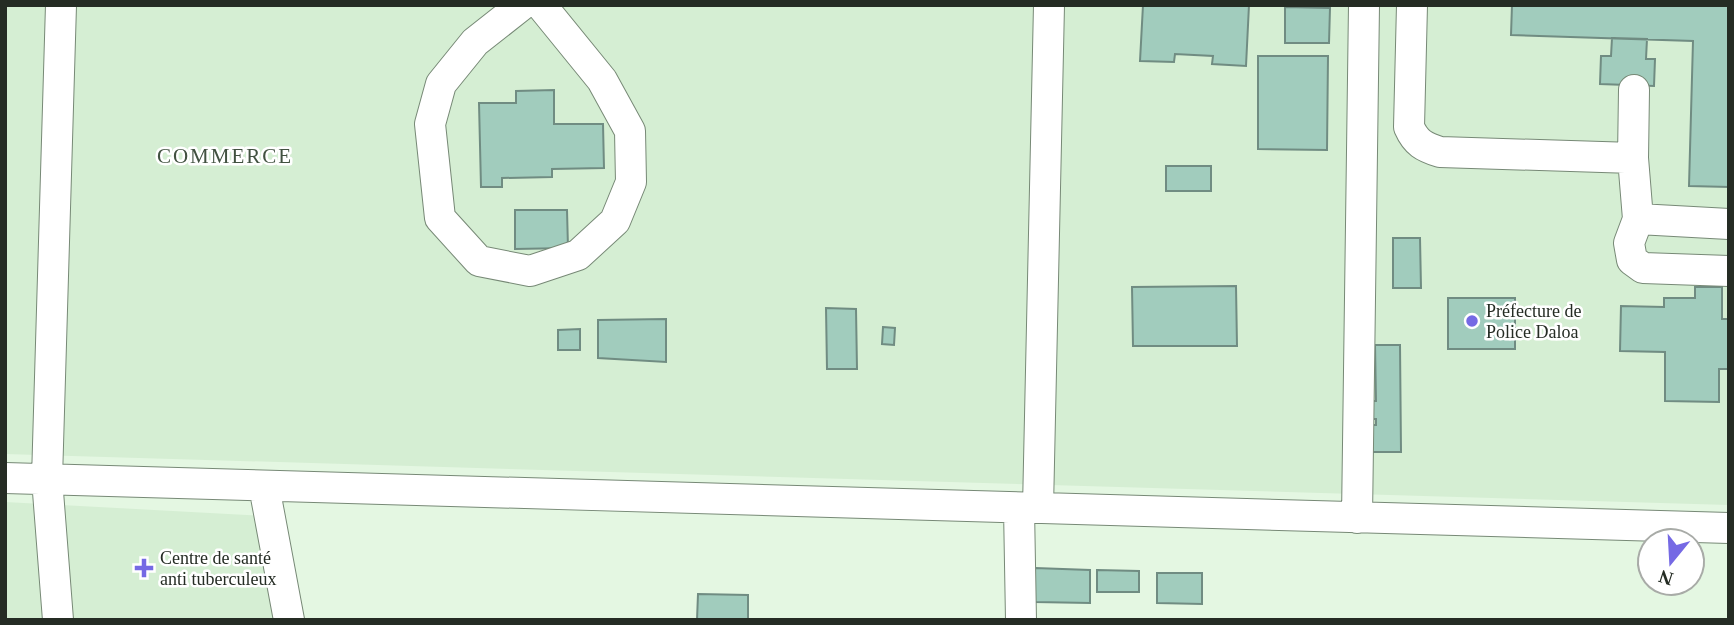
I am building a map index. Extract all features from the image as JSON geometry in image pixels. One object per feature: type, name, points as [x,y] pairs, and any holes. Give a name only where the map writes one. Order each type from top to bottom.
[{"type":"street","points":[[58,620],[47,479],[61,5]]},
{"type":"street","points":[[522,5],[475,42],[441,83],[430,124],[440,218],[480,261],[530,271],[578,255],[615,221],[631,183],[630,131],[602,79],[541,5]]},
{"type":"street","points":[[1021,620],[1029,508],[1049,5]]},
{"type":"street","points":[[1357,517],[1364,5]]},
{"type":"street","points":[[1412,5],[1409,127],[1415,140],[1425,148],[1440,152],[1633,158]]},
{"type":"street","points":[[1634,90],[1633,158],[1638,219],[1629,243],[1632,260],[1643,268],[1729,271]]},
{"type":"street","points":[[1638,219],[1729,224]]},
{"type":"street","points":[[5,478],[1729,528]]},
{"type":"street","points":[[264,486],[289,620]]},
{"type":"shaded area","points":[[5,5],[1729,5],[1729,505],[5,454]]},
{"type":"shaded area","name":"Centre de santé anti tuberculeux","points":[[5,502],[267,516],[298,620],[5,620]]},
{"type":"building","points":[[1143,5],[1249,5],[1246,66],[1212,64],[1213,56],[1175,54],[1174,62],[1140,61]]},
{"type":"building","points":[[1512,5],[1729,5],[1729,187],[1689,186],[1693,41],[1511,35]]},
{"type":"building","points":[[1285,7],[1330,8],[1329,43],[1285,43]]},
{"type":"building","points":[[1612,38],[1647,39],[1646,59],[1655,59],[1654,86],[1600,84],[1601,56],[1611,56]]},
{"type":"building","points":[[1258,56],[1328,56],[1327,150],[1258,149]]},
{"type":"building","points":[[554,90],[554,124],[603,124],[604,168],[552,169],[552,177],[502,178],[502,187],[481,187],[479,103],[516,103],[516,91]]},
{"type":"building","points":[[1166,166],[1211,166],[1211,191],[1166,191]]},
{"type":"building","points":[[515,210],[567,210],[568,248],[515,249]]},
{"type":"building","points":[[1393,238],[1420,238],[1421,288],[1393,288]]},
{"type":"building","points":[[1236,286],[1237,346],[1133,346],[1132,287]]},
{"type":"building","points":[[1695,287],[1722,287],[1722,319],[1729,319],[1729,369],[1719,369],[1719,402],[1665,401],[1665,352],[1620,351],[1621,306],[1664,307],[1664,298],[1695,298]]},
{"type":"building","points":[[1448,298],[1515,298],[1515,349],[1448,349]]},
{"type":"building","points":[[826,308],[856,309],[857,369],[827,369]]},
{"type":"building","points":[[666,319],[666,362],[598,358],[598,320]]},
{"type":"building","points":[[883,327],[895,328],[894,345],[882,344]]},
{"type":"building","points":[[580,329],[580,350],[558,350],[558,330]]},
{"type":"building","points":[[1375,345],[1400,345],[1401,452],[1369,452],[1368,425],[1376,425],[1376,419],[1370,419],[1370,401],[1376,401]]},
{"type":"building","points":[[1035,568],[1090,570],[1090,603],[1035,602]]},
{"type":"building","points":[[1097,570],[1139,571],[1139,592],[1097,592]]},
{"type":"building","points":[[1157,573],[1202,573],[1202,604],[1157,603]]},
{"type":"building","points":[[698,594],[748,595],[748,620],[697,620]]},
{"type":"place","name":"Préfecture de Police Daloa","points":[[1472,321]]},
{"type":"place","name":"Centre de santé anti tuberculeux","points":[[144,568]]},
{"type":"district","name":"COMMERCE","points":[[225,156]]}]
